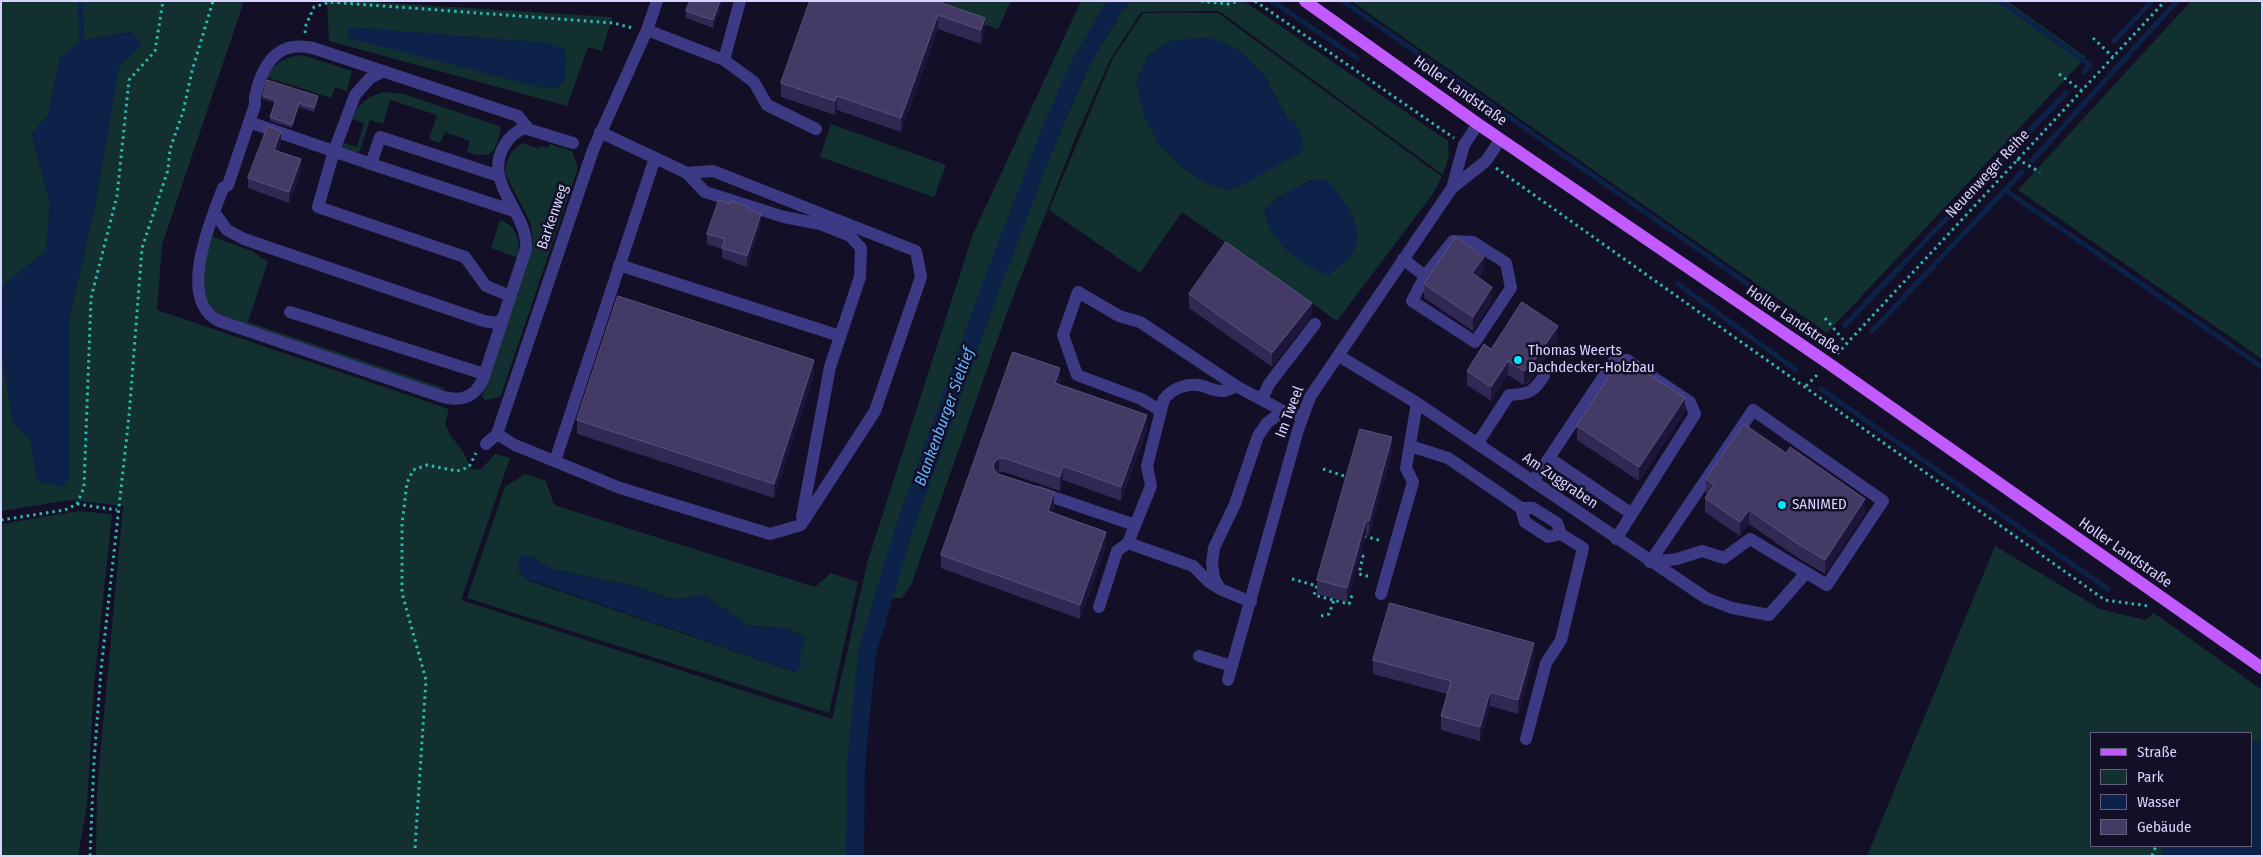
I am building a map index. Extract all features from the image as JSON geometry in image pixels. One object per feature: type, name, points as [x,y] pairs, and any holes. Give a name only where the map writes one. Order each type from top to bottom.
[{"type":"main road","name":"Holler Landstraße","points":[[1305,1],[1500,140],[1828,363],[2262,668]]},
{"type":"street","name":"Barkenweg","points":[[486,444],[497,434],[600,132],[647,30],[657,1]]},
{"type":"street","points":[[724,60],[740,1]]},
{"type":"street","points":[[647,30],[724,60],[754,82],[767,105],[816,129]]},
{"type":"street","points":[[528,128],[513,134],[498,159],[499,176],[524,234],[526,244],[480,386],[470,397],[463,399],[447,398],[215,319],[203,306],[199,286],[202,248],[223,188],[228,185],[254,105],[254,96],[267,63],[280,51],[304,46],[384,71],[518,116],[528,128],[573,143]]},
{"type":"street","points":[[384,71],[370,78],[359,88],[349,108],[318,207],[465,257],[486,286],[510,296]]},
{"type":"street","points":[[249,122],[514,211]]},
{"type":"street","name":"Im Tweel","points":[[1452,188],[1464,145],[1478,124]]},
{"type":"street","points":[[600,132],[687,173],[705,192],[784,217],[820,224],[850,236],[861,248],[860,277],[830,367],[801,525]]},
{"type":"street","points":[[371,164],[380,137],[499,176]]},
{"type":"street","name":"Im Tweel","points":[[1228,680],[1310,397],[1452,188],[1486,161],[1500,140]]},
{"type":"street","points":[[554,461],[655,158]]},
{"type":"street","points":[[497,434],[515,444],[620,488],[770,534],[801,525],[875,411],[921,277],[916,251],[713,171],[687,173]]},
{"type":"street","points":[[214,212],[227,230],[272,250],[484,322],[502,320]]},
{"type":"street","points":[[1453,241],[1473,242],[1506,263],[1511,288],[1475,342],[1412,301],[1425,276],[1453,241]]},
{"type":"street","points":[[1402,259],[1425,276]]},
{"type":"street","points":[[619,265],[840,336]]},
{"type":"street","points":[[1160,410],[1141,400],[1077,375],[1063,335],[1078,292],[1119,316],[1140,322],[1236,386],[1283,411],[1303,416]]},
{"type":"street","points":[[290,312],[484,374]]},
{"type":"street","points":[[1262,399],[1269,384],[1315,324]]},
{"type":"street","name":"Am Zuggraben","points":[[1339,356],[1417,403],[1706,598],[1732,608],[1769,616],[1806,573]]},
{"type":"street","points":[[1533,482],[1613,362],[1627,360],[1690,402],[1695,414],[1616,539]]},
{"type":"street","points":[[1477,444],[1509,395],[1526,394],[1536,388],[1544,376]]},
{"type":"street","points":[[1099,607],[1117,551],[1128,543],[1150,486],[1146,466],[1160,410],[1168,393],[1185,385],[1202,386],[1212,390],[1223,391],[1236,386]]},
{"type":"street","points":[[1381,594],[1413,482],[1406,468],[1417,403]]},
{"type":"street","points":[[1753,410],[1883,501],[1827,585],[1750,539],[1724,558],[1702,551],[1677,559],[1650,562],[1753,410]]},
{"type":"street","points":[[1220,588],[1214,578],[1212,563],[1214,548],[1235,504],[1258,436],[1267,423],[1283,411]]},
{"type":"street","points":[[1410,446],[1448,458],[1521,508],[1533,508],[1557,523],[1561,534],[1583,548],[1561,640],[1546,663],[1526,739]]},
{"type":"street","points":[[1549,458],[1632,514]]},
{"type":"street","points":[[1028,489],[1135,525]]},
{"type":"street","points":[[1128,543],[1194,566],[1208,582],[1232,596],[1251,602]]},
{"type":"street","points":[[1199,656],[1232,666]]},
{"type":"path","points":[[77,504],[84,487],[91,298],[117,196],[129,80],[155,51],[162,1]]},
{"type":"path","points":[[90,856],[99,688],[117,510],[129,416],[142,248],[168,170],[170,149],[183,112],[192,71],[213,1]]},
{"type":"path","points":[[1201,1],[1229,4],[1238,1]]},
{"type":"path","points":[[1255,1],[1464,145]]},
{"type":"path","name":"Neuenweger Reihe","points":[[1806,387],[2165,1]]},
{"type":"path","points":[[304,46],[306,25],[314,7],[330,2],[613,23],[647,30]]},
{"type":"path","points":[[2093,38],[2113,57]]},
{"type":"path","points":[[2059,74],[2082,91]]},
{"type":"path","points":[[2017,159],[2040,172]]},
{"type":"path","points":[[1486,161],[2105,600],[2149,606],[2157,612]]},
{"type":"path","points":[[1826,318],[1846,343]]},
{"type":"path","points":[[415,848],[426,680],[402,593],[402,524],[407,483],[413,470],[427,466],[457,471],[469,467],[473,456],[486,444]]},
{"type":"path","points":[[1323,469],[1346,477],[1344,485]]},
{"type":"path","points":[[1,520],[66,510],[77,504],[117,510]]},
{"type":"path","points":[[1359,534],[1395,544]]},
{"type":"path","points":[[1354,553],[1363,556],[1359,574],[1384,581]]},
{"type":"path","points":[[1292,579],[1317,586],[1314,595],[1350,604],[1352,595],[1350,594]]},
{"type":"path","points":[[1321,616],[1329,614],[1334,600]]},
{"type":"green space","points":[[1,1],[244,1],[162,245],[157,310],[449,409],[445,424],[451,436],[464,453],[471,470],[481,469],[495,454],[510,458],[461,600],[832,719],[867,563],[973,234],[1081,1],[1113,1],[1103,15],[1062,96],[990,274],[931,440],[863,649],[851,760],[850,856],[96,856],[97,790],[123,506],[71,500],[1,511],[1,347],[13,423],[30,439],[37,481],[70,476],[70,315],[95,206],[119,66],[132,32],[83,40],[60,58],[48,115],[32,134],[50,204],[46,251],[7,282],[1,292]]},
{"type":"green space","points":[[327,1],[357,1],[612,17],[602,51],[588,47],[567,106],[329,41]]},
{"type":"green space","points":[[947,1],[1011,1],[998,29],[944,11]]},
{"type":"green space","points":[[1128,1],[1244,1],[1448,141],[1449,155],[1443,175],[1219,11],[1141,12],[1110,60],[1077,134],[1009,307],[911,585],[902,598],[889,598],[986,313],[1026,210],[1090,64]]},
{"type":"green space","points":[[1351,1],[2007,1],[2086,57],[1827,333]]},
{"type":"green space","points":[[2191,1],[2262,1],[2262,359],[2018,190]]},
{"type":"green space","points":[[1143,13],[1218,13],[1442,177],[1432,195],[1337,321],[1182,212],[1140,273],[1049,210],[1112,60]],"holes":[[[1174,40],[1240,51],[1264,75],[1287,118],[1259,174],[1238,187],[1205,182],[1184,169],[1160,146],[1136,81],[1150,54]],[[1312,180],[1339,194],[1356,225],[1264,210],[1278,197]]]},
{"type":"green space","points":[[302,55],[352,71],[347,91],[335,87],[331,98],[266,77],[281,61]]},
{"type":"green space","points":[[384,92],[404,94],[499,126],[501,130],[494,149],[487,155],[467,152],[470,141],[445,132],[440,143],[429,139],[437,115],[390,100],[383,124],[370,120],[359,153],[342,148],[344,143],[357,147],[364,123],[352,119],[357,109],[364,101]]},
{"type":"green space","points":[[831,124],[946,165],[934,197],[820,157]]},
{"type":"green space","points":[[523,143],[539,149],[540,146],[548,148],[550,144],[572,151],[578,168],[501,395],[497,398],[485,400],[482,396],[533,243],[531,224],[505,173],[510,155],[515,148]]},
{"type":"green space","points":[[500,220],[506,222],[514,230],[519,246],[518,258],[491,248]]},
{"type":"green space","points":[[211,236],[252,251],[268,262],[248,322],[444,388],[444,390],[440,391],[232,321],[218,314],[209,304],[203,275]]},
{"type":"green space","points":[[525,474],[546,481],[554,505],[815,587],[831,573],[858,582],[829,713],[467,598],[505,487]],"holes":[[[530,556],[552,569],[638,587],[673,600],[704,595],[749,626],[785,628],[806,638],[795,672],[527,580],[518,569]]]},
{"type":"green space","points":[[78,511],[112,514],[94,685],[87,805],[78,856],[1,856],[1,524]]},
{"type":"green space","points":[[1995,546],[2100,609],[2145,620],[2154,613],[2262,690],[2262,744],[2253,741],[2253,732],[2090,732],[2090,847],[2164,847],[2162,856],[1867,856]]},
{"type":"water","points":[[349,27],[550,43],[566,50],[565,79],[558,88],[543,88],[348,38]]},
{"type":"water","points":[[132,32],[142,45],[119,67],[95,206],[70,315],[70,476],[62,487],[37,481],[30,439],[13,423],[1,347],[1,292],[7,282],[46,251],[50,204],[32,133],[48,115],[60,58],[82,40]]},
{"type":"water","points":[[1211,37],[1240,51],[1264,75],[1287,118],[1294,120],[1304,144],[1302,152],[1238,187],[1225,190],[1205,182],[1184,169],[1160,146],[1144,116],[1136,81],[1150,54],[1174,40]]},
{"type":"water","points":[[1326,179],[1351,214],[1358,234],[1357,244],[1353,253],[1329,275],[1297,259],[1279,242],[1272,232],[1264,210],[1277,199],[1300,185]]},
{"type":"water","points":[[520,556],[530,556],[552,569],[638,587],[672,600],[704,595],[749,626],[785,628],[806,638],[799,655],[802,665],[796,672],[527,579],[518,569]]},
{"type":"water","points":[[2253,741],[2262,744],[2262,856],[2162,856],[2164,847],[2253,847]]},
{"type":"building","points":[[690,1],[720,1],[713,20],[686,11]]},
{"type":"building","points":[[810,1],[942,1],[942,3],[985,18],[981,30],[938,15],[901,118],[837,96],[835,101],[781,83]]},
{"type":"building","points":[[267,80],[318,96],[314,108],[299,103],[292,125],[270,117],[276,100],[263,96]]},
{"type":"building","points":[[268,126],[281,131],[274,150],[301,159],[289,192],[248,178]]},
{"type":"building","points":[[719,200],[730,204],[731,201],[748,206],[747,209],[761,214],[747,256],[722,248],[725,239],[707,234]]},
{"type":"building","points":[[1456,237],[1484,257],[1472,273],[1492,287],[1473,317],[1424,284]]},
{"type":"building","points":[[1226,242],[1312,303],[1272,353],[1189,294]]},
{"type":"building","points":[[618,296],[814,360],[774,484],[577,420]]},
{"type":"building","name":"Thomas Weerts Dachdecker-Holzbau","points":[[1522,302],[1558,326],[1532,364],[1524,371],[1508,361],[1491,387],[1467,371],[1484,344],[1491,349]]},
{"type":"building","points":[[1013,352],[1060,368],[1055,383],[1147,415],[1121,487],[1063,466],[1060,477],[1004,458],[999,458],[994,463],[993,468],[998,474],[1054,492],[1048,511],[1106,532],[1080,605],[941,555]]},
{"type":"building","points":[[1622,357],[1685,398],[1639,467],[1577,426]]},
{"type":"building","name":"SANIMED","points":[[1744,424],[1786,453],[1790,447],[1865,499],[1825,560],[1749,510],[1740,522],[1705,498],[1714,485],[1706,479]]},
{"type":"building","points":[[1360,429],[1392,437],[1369,521],[1366,520],[1347,588],[1317,580]]},
{"type":"building","points":[[1390,603],[1534,643],[1518,700],[1490,692],[1480,727],[1441,716],[1451,681],[1373,660]]},
{"type":"waterway","points":[[80,1],[82,40]]},
{"type":"waterway","name":"Blankenburger Sieltief","points":[[855,856],[856,766],[867,653],[904,529],[990,289],[1051,130],[1079,66],[1108,16],[1119,1]]},
{"type":"waterway","points":[[1272,1],[1357,58]]},
{"type":"waterway","points":[[1343,1],[1808,326]]},
{"type":"waterway","points":[[2000,1],[2090,65],[2084,72]]},
{"type":"waterway","points":[[2114,41],[2152,1]]},
{"type":"waterway","points":[[2032,161],[2177,1]]},
{"type":"waterway","points":[[1845,325],[2066,93]]},
{"type":"waterway","points":[[1872,331],[2022,172]]},
{"type":"waterway","points":[[2005,190],[2262,367]]},
{"type":"waterway","points":[[1678,284],[1796,370]]},
{"type":"waterway","points":[[1821,389],[2108,589]]},
{"type":"place","name":"Thomas Weerts Dachdecker-Holzbau","points":[[1518,360]]},
{"type":"place","name":"SANIMED","points":[[1782,505]]}]
